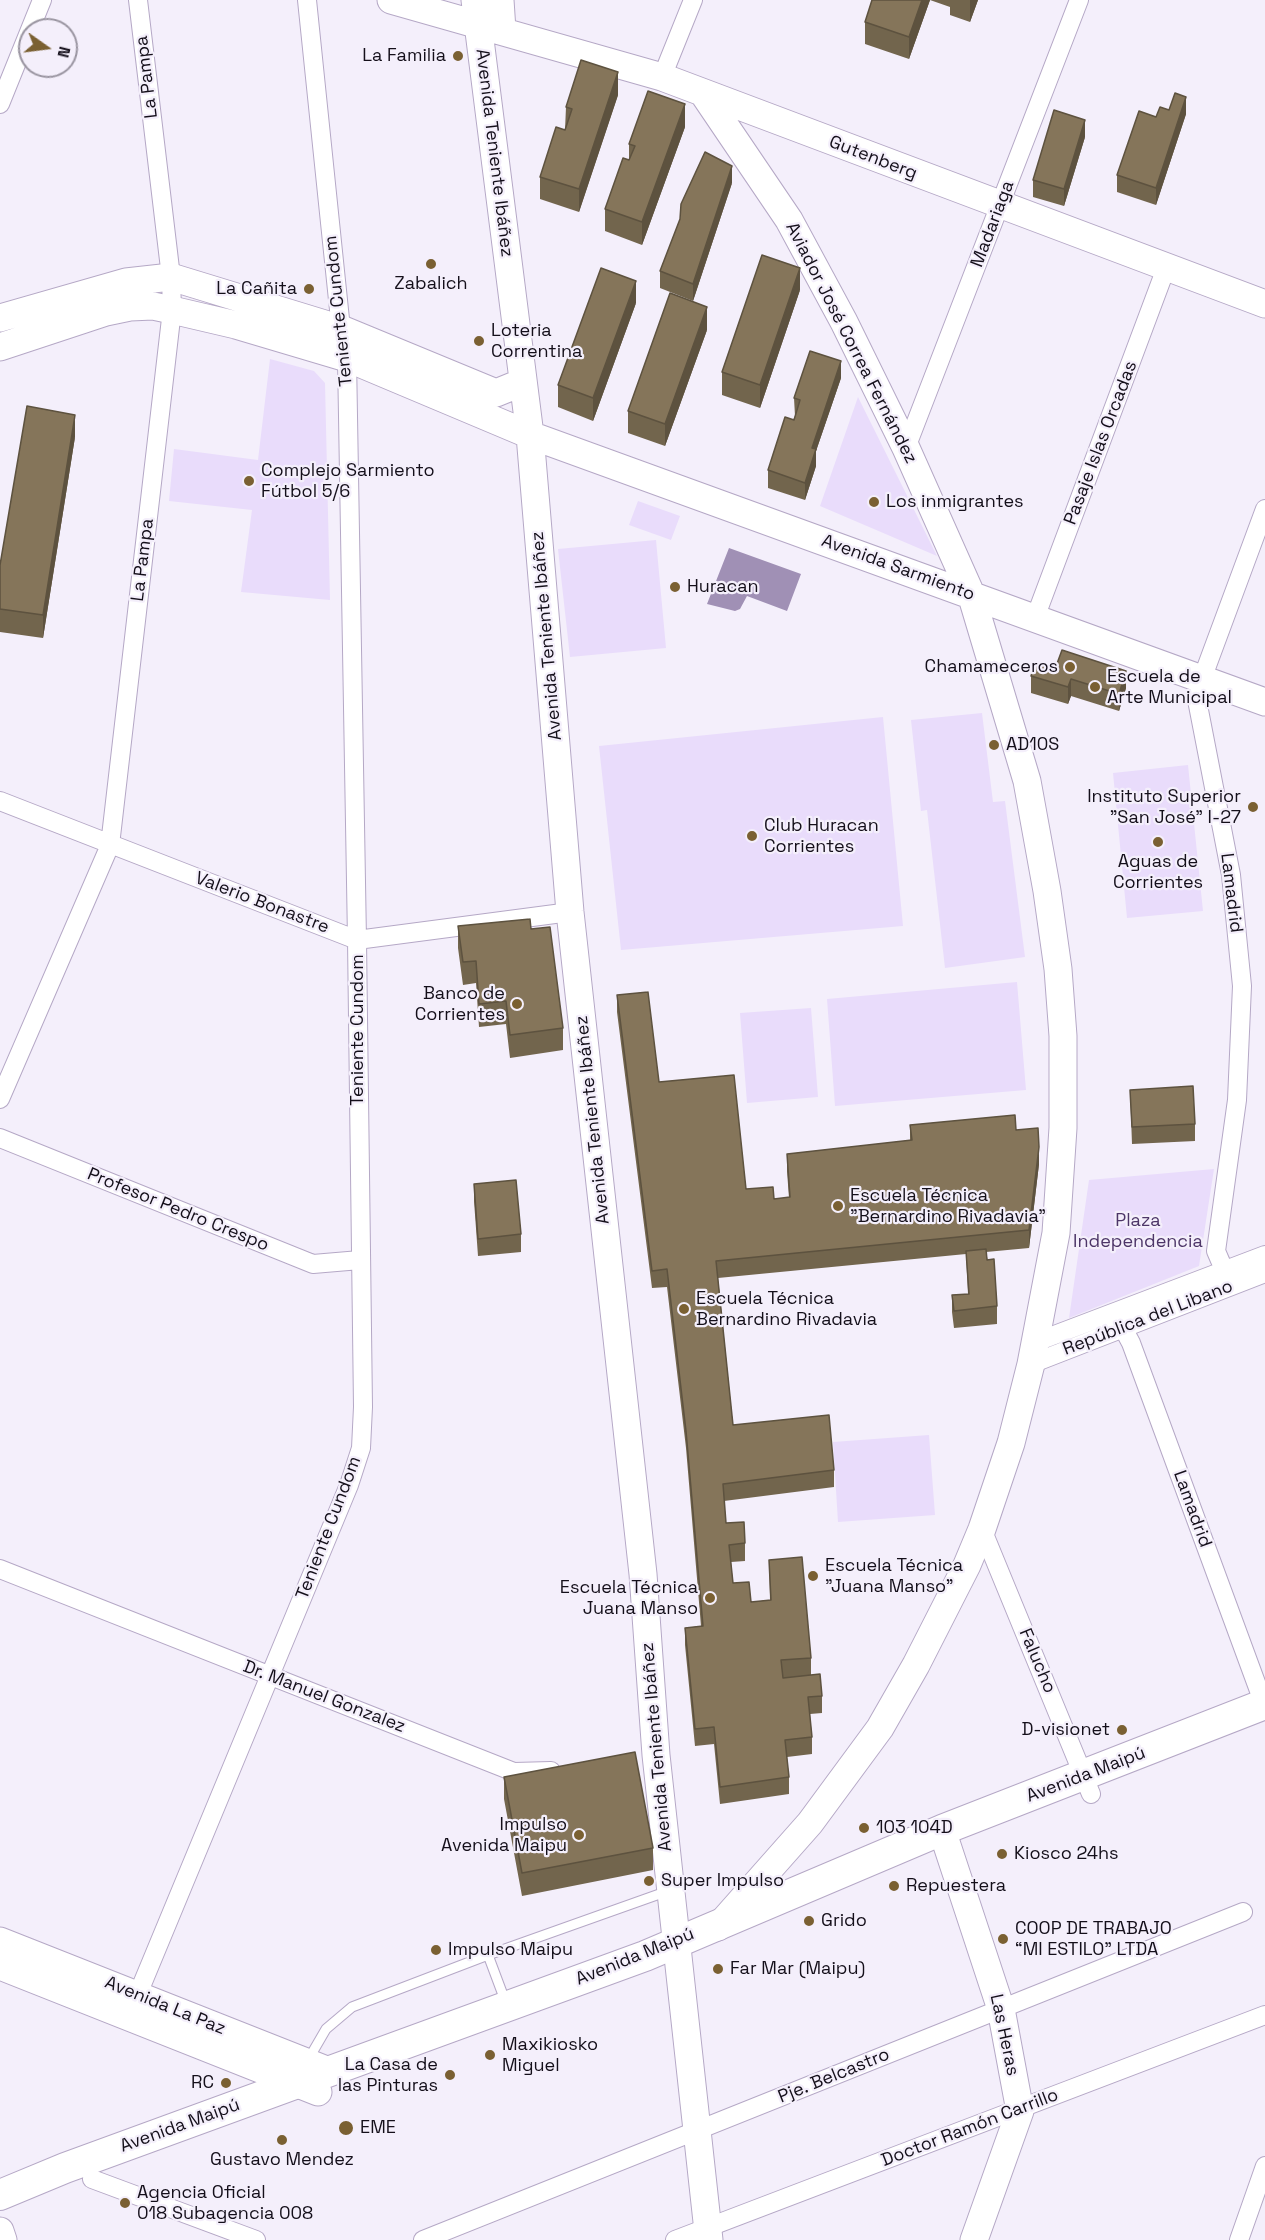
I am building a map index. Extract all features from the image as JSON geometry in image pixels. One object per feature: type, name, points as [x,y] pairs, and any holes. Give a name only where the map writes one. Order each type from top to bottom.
[{"type":"main road","name":"Gutenberg","points":[[390,0],[485,18],[662,77],[1265,304]]},
{"type":"main road","name":"Avenida Teniente Ibáñez","points":[[500,0],[485,18],[530,435],[570,912],[643,1574],[645,1757],[670,1890],[709,2233]]},
{"type":"main road","name":"Aviador José Correa Fernández","points":[[703,93],[789,220],[844,322],[906,448],[971,594],[1027,781],[1047,891],[1059,980],[1063,1036],[1063,1116],[1056,1233],[1034,1353],[1011,1443],[981,1529],[967,1565],[916,1665],[879,1728],[810,1823],[720,1923]]},
{"type":"main road","points":[[0,318],[126,282],[171,277],[341,329],[496,393],[523,382]]},
{"type":"main road","name":"Avenida Sarmiento","points":[[0,348],[106,312],[141,307],[172,309],[347,358],[530,435],[1265,702]]},
{"type":"main road","name":"Avenida Maipú","points":[[0,2195],[60,2170],[507,2006],[677,1950],[720,1923],[1088,1785],[1265,1711]]},
{"type":"main road","name":"Avenida Maipú","points":[[0,2214],[93,2179],[312,2077],[677,1950],[946,1839]]},
{"type":"main road","name":"Las Heras","points":[[946,1839],[1001,2009],[1020,2110]]},
{"type":"main road","name":"Avenida La Paz","points":[[0,1941],[133,2006],[312,2077]]},
{"type":"main road","name":"Avenida La Paz","points":[[0,1966],[133,2006]]},
{"type":"main road","points":[[974,2240],[1020,2110]]},
{"type":"main road","points":[[0,2231],[3,2240]]},
{"type":"street","points":[[0,104],[42,0]]},
{"type":"street","name":"La Pampa","points":[[0,1099],[110,845],[172,309],[171,277],[138,0]]},
{"type":"street","name":"Teniente Cundom","points":[[133,2006],[349,1485],[361,1448],[363,1407],[347,358],[341,329],[307,0]]},
{"type":"street","points":[[662,77],[693,0]]},
{"type":"street","name":"Madariaga","points":[[906,448],[1079,0]]},
{"type":"street","name":"Pasaje Islas Orcadas","points":[[1035,618],[1166,268]]},
{"type":"street","name":"Lamadrid","points":[[1228,1278],[1216,1251],[1237,1100],[1242,986],[1231,875],[1197,700],[1202,678],[1265,509]]},
{"type":"street","name":"Valerio Bonastre","points":[[0,801],[357,940],[570,912]]},
{"type":"street","name":"Profesor Pedro Crespo","points":[[0,1138],[313,1264],[360,1260]]},
{"type":"street","name":"República del Libano","points":[[1034,1353],[1228,1278],[1265,1255]]},
{"type":"street","name":"República del Libano","points":[[1228,1278],[1265,1272]]},
{"type":"street","name":"Lamadrid","points":[[1119,1321],[1131,1343],[1265,1711]]},
{"type":"street","name":"Falucho","points":[[981,1529],[1088,1785]]},
{"type":"street","name":"Dr. Manuel Gonzalez","points":[[0,1569],[514,1772],[535,1773],[568,1768]]},
{"type":"street","name":"Pje. Belcastro","points":[[423,2240],[1243,1912]]},
{"type":"street","name":"Doctor Ramón Carrillo","points":[[675,2240],[709,2233],[1265,2015]]},
{"type":"street","points":[[1239,2240],[1265,2166]]},
{"type":"street","points":[[93,2179],[256,2240]]},
{"type":"lane","points":[[312,2077],[326,2028],[352,2007],[488,1955],[670,1890]]},
{"type":"lane","points":[[488,1955],[507,2006]]},
{"type":"green space","name":"Complejo Sarmiento Fútbol 5/6","points":[[270,359],[314,371],[325,383],[330,600],[241,592],[252,510],[169,501],[174,449],[258,460]]},
{"type":"green space","points":[[858,397],[937,556],[820,506]]},
{"type":"green space","points":[[638,501],[680,516],[671,540],[629,525]]},
{"type":"green space","points":[[656,540],[666,648],[570,657],[558,549]]},
{"type":"green space","points":[[982,713],[993,802],[1005,801],[1025,957],[945,968],[927,810],[921,811],[911,720]]},
{"type":"green space","name":"Club Huracan Corrientes","points":[[883,717],[903,926],[621,950],[599,746]]},
{"type":"green space","name":"Aguas de Corrientes","points":[[1188,765],[1203,911],[1127,918],[1113,773]]},
{"type":"green space","points":[[1017,982],[1026,1090],[835,1106],[827,999]]},
{"type":"green space","points":[[811,1008],[818,1097],[747,1103],[740,1013]]},
{"type":"green space","name":"Plaza Independencia","points":[[1214,1169],[1199,1266],[1069,1318],[1089,1180]]},
{"type":"green space","points":[[929,1435],[935,1515],[838,1522],[833,1442]]},
{"type":"shaded area","points":[[729,548],[801,574],[787,611],[747,596],[740,609],[735,611],[707,604]]},
{"type":"building","points":[[872,0],[922,0],[909,37],[865,22]]},
{"type":"building","points":[[581,60],[618,72],[579,189],[540,177],[556,127],[565,130],[572,109],[566,107]]},
{"type":"building","points":[[648,91],[685,104],[642,222],[605,209],[623,158],[629,160],[635,146],[629,144]]},
{"type":"building","points":[[1175,93],[1186,97],[1156,188],[1117,175],[1139,111],[1156,117],[1160,107],[1169,110]]},
{"type":"building","points":[[1054,110],[1085,120],[1064,189],[1033,180]]},
{"type":"building","points":[[705,152],[732,166],[693,284],[660,271],[680,219],[681,204]]},
{"type":"building","points":[[762,255],[800,268],[760,385],[722,372]]},
{"type":"building","points":[[601,268],[636,281],[593,398],[558,385]]},
{"type":"building","points":[[670,293],[707,307],[665,424],[628,411]]},
{"type":"building","points":[[810,351],[841,361],[812,448],[816,449],[805,483],[768,470],[785,417],[794,420],[800,400],[794,398]]},
{"type":"building","points":[[27,406],[75,415],[43,615],[0,609],[0,565]]},
{"type":"building","points":[[1062,650],[1126,671],[1119,694],[1071,679],[1068,687],[1031,676],[1035,663],[1055,669]]},
{"type":"building","name":"Banco de Corrientes","points":[[530,919],[531,929],[550,927],[563,1028],[510,1035],[506,1001],[479,1004],[476,961],[463,962],[458,926]]},
{"type":"building","points":[[648,992],[659,1082],[734,1075],[746,1189],[773,1187],[774,1199],[790,1197],[787,1154],[912,1140],[910,1125],[1015,1115],[1016,1130],[1038,1128],[1039,1147],[1029,1230],[716,1261],[733,1425],[829,1415],[834,1470],[723,1484],[726,1523],[744,1522],[745,1543],[729,1545],[733,1583],[749,1582],[751,1602],[771,1600],[769,1560],[802,1557],[811,1658],[781,1660],[783,1678],[820,1674],[822,1696],[808,1697],[812,1737],[785,1740],[789,1777],[720,1787],[714,1727],[695,1729],[685,1628],[703,1626],[686,1431],[667,1269],[652,1271],[617,995]]},
{"type":"building","points":[[1193,1086],[1195,1124],[1132,1127],[1130,1090]]},
{"type":"building","points":[[516,1180],[521,1234],[478,1239],[474,1184]]},
{"type":"building","points":[[986,1249],[987,1260],[994,1259],[997,1306],[954,1311],[952,1295],[969,1294],[966,1251]]},
{"type":"building","name":"Impulso Avenida Maipu","points":[[635,1752],[653,1848],[522,1873],[504,1777]]},
{"type":"place","name":"La Familia","points":[[458,56]]},
{"type":"place","name":"Zabalich","points":[[431,264]]},
{"type":"place","name":"La Cañita","points":[[309,289]]},
{"type":"place","name":"Loteria Correntina","points":[[479,341]]},
{"type":"place","name":"Complejo Sarmiento Fútbol 5/6","points":[[249,481]]},
{"type":"place","name":"Los inmigrantes","points":[[874,502]]},
{"type":"place","name":"Huracan","points":[[675,587]]},
{"type":"place","name":"Chamameceros","points":[[1070,667]]},
{"type":"place","name":"Escuela de Arte Municipal","points":[[1095,687]]},
{"type":"place","name":"AD10S","points":[[994,745]]},
{"type":"place","name":"Instituto Superior \"San José\" I-27","points":[[1253,807]]},
{"type":"place","name":"Club Huracan Corrientes","points":[[752,836]]},
{"type":"place","name":"Aguas de Corrientes","points":[[1158,842]]},
{"type":"place","name":"Banco de Corrientes","points":[[517,1004]]},
{"type":"place","name":"Escuela Técnica \"Bernardino Rivadavia\"","points":[[838,1206]]},
{"type":"place","name":"Escuela Técnica Bernardino Rivadavia","points":[[684,1309]]},
{"type":"place","name":"Escuela Técnica \"Juana Manso\"","points":[[813,1576]]},
{"type":"place","name":"Escuela Técnica Juana Manso","points":[[710,1598]]},
{"type":"place","name":"D-visionet","points":[[1122,1730]]},
{"type":"place","name":"103 104D","points":[[864,1828]]},
{"type":"place","name":"Impulso Avenida Maipu","points":[[579,1835]]},
{"type":"place","name":"Kiosco 24hs","points":[[1002,1854]]},
{"type":"place","name":"Super Impulso","points":[[649,1881]]},
{"type":"place","name":"Repuestera","points":[[894,1886]]},
{"type":"place","name":"Grido","points":[[809,1921]]},
{"type":"place","name":"COOP DE TRABAJO “MI ESTILO” LTDA","points":[[1003,1939]]},
{"type":"place","name":"Impulso Maipu","points":[[436,1950]]},
{"type":"place","name":"Far Mar (Maipu)","points":[[718,1969]]},
{"type":"place","name":"Maxikiosko Miguel","points":[[490,2055]]},
{"type":"place","name":"La Casa de las Pinturas","points":[[450,2075]]},
{"type":"place","name":"RC","points":[[226,2083]]},
{"type":"place","name":"EME","points":[[346,2128]]},
{"type":"place","name":"Gustavo Mendez","points":[[282,2140]]},
{"type":"place","name":"Agencia Oficial 018 Subagencia 008","points":[[125,2203]]}]
